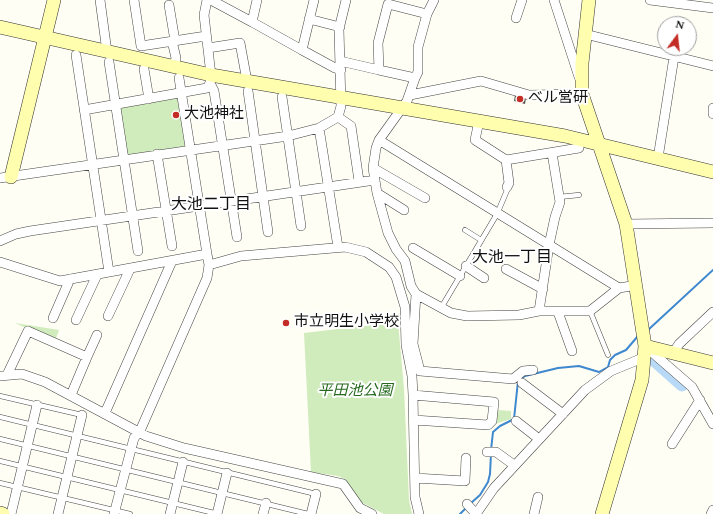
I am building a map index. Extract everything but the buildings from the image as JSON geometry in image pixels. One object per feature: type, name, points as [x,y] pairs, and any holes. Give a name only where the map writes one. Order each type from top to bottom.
[{"type":"street","points":[[54,0],[5,178],[223,144],[288,136],[319,128],[338,117],[341,106],[340,27],[346,0]]},
{"type":"street","points":[[100,0],[138,251]]},
{"type":"street","points":[[134,0],[141,46],[206,36]]},
{"type":"street","points":[[207,0],[204,15],[211,79],[223,144],[237,237]]},
{"type":"street","points":[[211,0],[302,50],[341,65],[379,70],[415,78]]},
{"type":"street","points":[[252,22],[257,0]]},
{"type":"street","points":[[302,50],[314,0]]},
{"type":"street","points":[[434,0],[427,14],[418,47],[418,72],[410,95],[379,140],[376,148],[373,168],[374,180],[388,233],[396,249],[405,261],[411,286],[416,294],[440,308],[467,316],[519,315],[540,311],[590,311],[619,288],[637,285]]},
{"type":"street","points":[[516,18],[522,0]]},
{"type":"street","points":[[554,0],[599,144],[626,224],[637,285],[645,352],[642,380],[602,514]]},
{"type":"street","points":[[583,92],[582,63],[589,0]]},
{"type":"street","points":[[650,0],[713,8]]},
{"type":"street","points":[[379,70],[378,43],[388,4],[427,14]]},
{"type":"street","points":[[114,512],[130,448],[134,438],[140,431],[206,278],[209,265],[206,254],[182,93],[177,72],[168,5]]},
{"type":"street","points":[[309,19],[340,27]]},
{"type":"street","points":[[0,27],[108,57],[211,79],[247,86],[341,96],[565,136],[713,172]]},
{"type":"street","points":[[585,34],[713,66]]},
{"type":"street","points":[[208,48],[240,43],[268,232]]},
{"type":"street","points":[[76,55],[91,165],[109,272]]},
{"type":"street","points":[[658,158],[674,57]]},
{"type":"street","points":[[144,69],[149,99]]},
{"type":"street","points":[[84,110],[203,90],[207,88],[211,79]]},
{"type":"street","points":[[410,95],[481,81],[530,95],[583,92]]},
{"type":"street","points":[[282,98],[301,226]]},
{"type":"street","points":[[713,108],[713,114]]},
{"type":"street","points":[[338,117],[351,126],[359,181]]},
{"type":"street","points":[[479,121],[475,140],[506,160],[579,148]]},
{"type":"street","points":[[319,128],[338,247]]},
{"type":"street","points":[[379,140],[619,288]]},
{"type":"street","points":[[540,311],[549,245],[560,202],[552,153]]},
{"type":"street","points":[[157,154],[172,246]]},
{"type":"street","points":[[506,160],[509,183],[507,187]]},
{"type":"street","points":[[373,168],[425,198]]},
{"type":"street","points":[[0,242],[16,234],[30,230],[374,180]]},
{"type":"street","points":[[377,193],[404,210]]},
{"type":"street","points":[[626,224],[713,223]]},
{"type":"street","points":[[209,265],[241,256],[338,247],[366,252],[385,264],[393,272],[402,292],[405,306],[413,395],[415,498],[419,514]]},
{"type":"street","points":[[413,248],[460,276]]},
{"type":"street","points":[[0,262],[60,281],[206,254]]},
{"type":"street","points":[[105,413],[172,261]]},
{"type":"street","points":[[466,266],[484,278]]},
{"type":"street","points":[[108,316],[130,268]]},
{"type":"street","points":[[506,268],[543,289]]},
{"type":"street","points":[[76,320],[97,274]]},
{"type":"street","points":[[53,318],[70,279]]},
{"type":"street","points":[[416,294],[409,345],[420,371],[513,380],[524,371],[533,370]]},
{"type":"street","points":[[558,312],[572,351]]},
{"type":"street","points":[[674,353],[679,344],[713,312]]},
{"type":"street","points":[[4,376],[28,331],[87,357]]},
{"type":"street","points":[[71,395],[97,335]]},
{"type":"street","points":[[645,352],[692,387],[699,403],[713,424]]},
{"type":"street","points":[[473,510],[563,414],[598,379],[611,371],[645,352],[674,353],[713,363]]},
{"type":"street","points":[[4,376],[22,374],[45,382],[140,431],[146,436],[184,448],[343,484],[360,508],[372,514]]},
{"type":"street","points":[[522,383],[563,414]]},
{"type":"street","points":[[413,395],[494,402],[492,421],[488,425],[414,420]]},
{"type":"street","points":[[672,444],[699,403]]},
{"type":"street","points":[[11,514],[37,404]]},
{"type":"street","points":[[58,514],[82,415]]},
{"type":"street","points":[[516,421],[539,439]]},
{"type":"street","points":[[492,452],[514,465]]},
{"type":"street","points":[[415,478],[464,481],[466,458]]},
{"type":"street","points":[[170,514],[183,462]]},
{"type":"street","points":[[218,514],[227,473]]},
{"type":"street","points":[[309,514],[316,494]]},
{"type":"street","points":[[534,514],[538,497]]},
{"type":"street","points":[[263,514],[266,504]]},
{"type":"street","points":[[711,514],[713,510]]},
{"type":"lane","points":[[440,308],[497,214],[508,188],[507,187]]},
{"type":"lane","points":[[559,197],[579,195]]},
{"type":"lane","points":[[464,230],[482,240]]},
{"type":"lane","points":[[590,311],[608,355]]},
{"type":"lane","points":[[0,396],[82,415]]},
{"type":"lane","points":[[0,417],[316,494]]},
{"type":"lane","points":[[0,439],[309,514]]},
{"type":"lane","points":[[0,461],[218,514]]},
{"type":"lane","points":[[0,483],[62,497],[114,512],[130,514]]},
{"type":"green space","points":[[179,96],[188,146],[129,155],[126,153],[120,106]]},
{"type":"green space","name":"平田池公園","points":[[398,322],[404,389],[409,500],[412,514],[384,514],[361,502],[345,479],[338,476],[311,472],[304,333]]},
{"type":"green space","points":[[15,323],[59,330],[55,341]]},
{"type":"green space","points":[[497,410],[511,411],[511,419],[495,424]]},
{"type":"waterway","points":[[648,330],[713,270]]},
{"type":"waterway","points":[[491,450],[493,432],[500,426],[514,419],[518,381],[525,376],[558,368],[579,366],[599,372],[608,367],[610,360],[615,355],[626,350],[638,336]]},
{"type":"waterway","points":[[655,361],[682,385]]},
{"type":"waterway","points":[[471,503],[480,495],[488,482],[491,454]]},
{"type":"waterway","points":[[460,514],[466,508]]},
{"type":"place","name":"べル営研","points":[[520,99]]},
{"type":"place","name":"大池神社","points":[[176,115]]},
{"type":"place","name":"市立明生小学校","points":[[286,323]]},
{"type":"district","name":"大池二丁目","points":[[211,206]]},
{"type":"district","name":"大池一丁目","points":[[512,259]]}]
